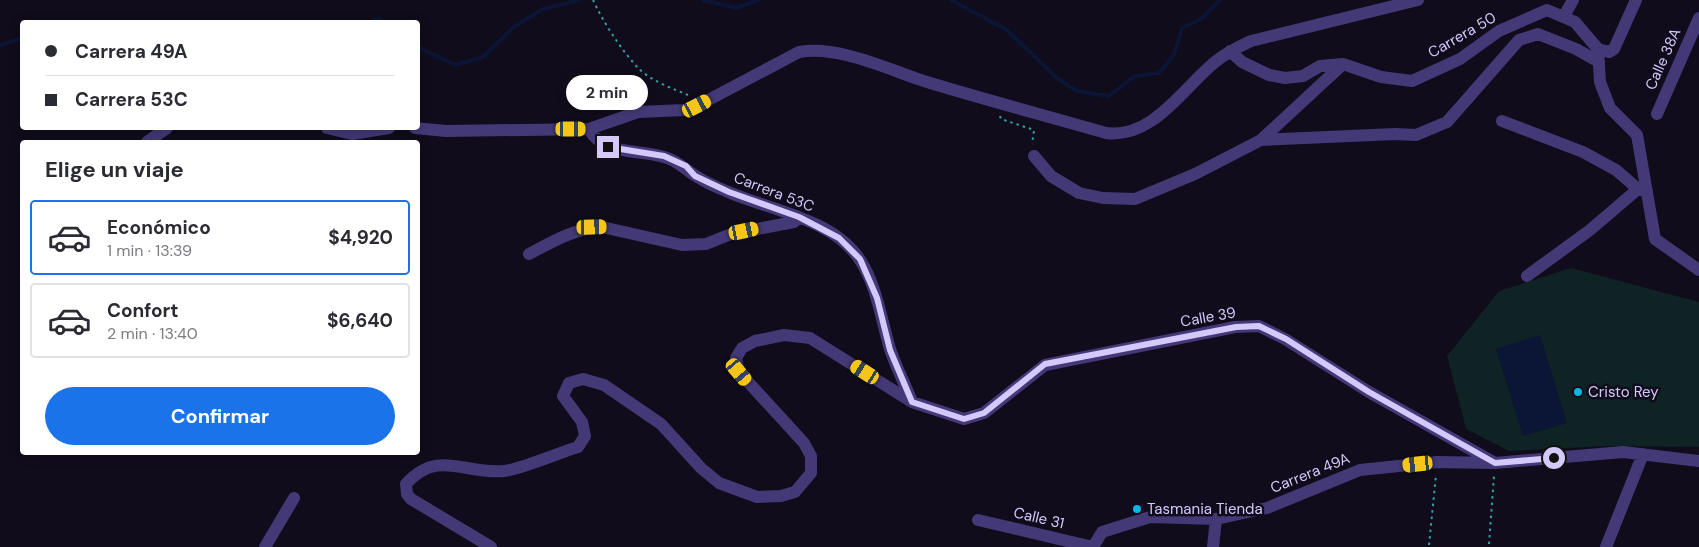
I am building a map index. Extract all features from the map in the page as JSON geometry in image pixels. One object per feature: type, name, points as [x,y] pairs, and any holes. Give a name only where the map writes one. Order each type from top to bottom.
[{"type":"street","points":[[420,128],[446,131],[589,129],[638,112],[685,110],[697,106],[799,52],[815,49],[834,52],[991,100],[1106,133],[1120,135],[1139,129],[1185,93],[1213,64],[1230,51],[1252,41],[1418,0]]},
{"type":"street","points":[[1564,16],[1573,0]]},
{"type":"street","points":[[1261,140],[1395,134],[1416,135],[1447,122],[1519,40],[1538,34],[1598,55],[1614,49],[1636,0]]},
{"type":"street","name":"Carrera 50","points":[[1230,51],[1248,65],[1269,75],[1285,78],[1303,76],[1320,66],[1343,64],[1381,77],[1412,81],[1460,59],[1499,31],[1547,10],[1576,22],[1598,55]]},
{"type":"street","name":"Calle 38A","points":[[1657,114],[1699,18]]},
{"type":"street","points":[[1598,55],[1600,82],[1610,108],[1636,135],[1642,191],[1655,239],[1699,270]]},
{"type":"street","points":[[1034,156],[1051,176],[1079,193],[1103,198],[1135,199],[1195,174],[1261,140],[1343,64]]},
{"type":"street","points":[[1502,121],[1584,152],[1616,170],[1642,191]]},
{"type":"street","name":"Carrera 53C","points":[[589,129],[592,134],[608,147],[664,156],[686,166],[695,176],[729,192],[799,217],[839,238],[860,259],[877,298],[890,350],[912,402]]},
{"type":"street","points":[[150,140],[164,130]]},
{"type":"street","points":[[336,130],[352,134],[377,130]]},
{"type":"street","points":[[1527,276],[1642,191]]},
{"type":"street","points":[[528,254],[574,231],[592,227],[602,227],[682,245],[706,244],[731,234],[794,222],[799,217]]},
{"type":"street","name":"Calle 39","points":[[491,547],[410,499],[407,494],[406,484],[417,471],[443,464],[504,471],[578,447],[584,436],[582,422],[563,396],[569,383],[583,379],[604,385],[661,424],[700,468],[719,483],[757,497],[781,496],[795,492],[811,474],[811,456],[804,442],[739,372],[736,358],[742,348],[755,341],[784,335],[810,338],[912,402],[964,419],[984,413],[1045,364],[1236,327],[1259,326],[1286,339],[1369,392],[1495,463]]},
{"type":"street","name":"Carrera 49A","points":[[1093,547],[1102,532],[1150,517],[1216,519],[1267,508],[1360,470],[1437,462],[1495,463],[1623,452],[1699,461]]},
{"type":"street","points":[[1606,547],[1643,454]]},
{"type":"street","points":[[265,547],[294,498]]},
{"type":"street","points":[[1213,547],[1216,519]]},
{"type":"street","name":"Calle 31","points":[[978,520],[1093,547]]},
{"type":"path","points":[[593,0],[602,18],[639,68],[655,80],[690,96],[697,106]]},
{"type":"path","points":[[991,100],[1001,119],[1034,130],[1032,142],[1034,156]]},
{"type":"path","points":[[1429,545],[1437,462]]},
{"type":"path","points":[[1489,544],[1495,463]]},
{"type":"green space","name":"Cristo Rey","points":[[1571,268],[1699,302],[1699,447],[1608,446],[1509,451],[1466,429],[1447,356],[1499,291]]},
{"type":"water","points":[[1540,335],[1567,423],[1523,436],[1496,349]]},
{"type":"building","name":"Tasmania Tienda","points":[[1143,504],[1144,512],[1132,513],[1131,506]]},
{"type":"waterway","points":[[420,48],[455,65],[483,57],[514,27],[543,9],[580,0]]},
{"type":"waterway","points":[[703,0],[736,8],[758,0]]},
{"type":"waterway","points":[[951,0],[1007,30],[1057,78],[1077,91],[1109,96],[1135,76],[1159,73],[1174,55],[1182,28],[1201,19],[1220,0]]},
{"type":"waterway","points":[[374,20],[379,18],[382,20]]},
{"type":"waterway","points":[[0,45],[20,39]]},
{"type":"place","name":"Cristo Rey","points":[[1578,392]]},
{"type":"place","name":"Tasmania Tienda","points":[[1137,509]]},
{"type":"route","points":[[608,147],[664,156],[686,166],[695,176],[729,192],[799,217],[839,238],[860,259],[877,298],[890,350],[912,402],[964,419],[984,413],[1045,364],[1236,327],[1259,326],[1286,339],[1369,392],[1495,463],[1554,458]]}]
